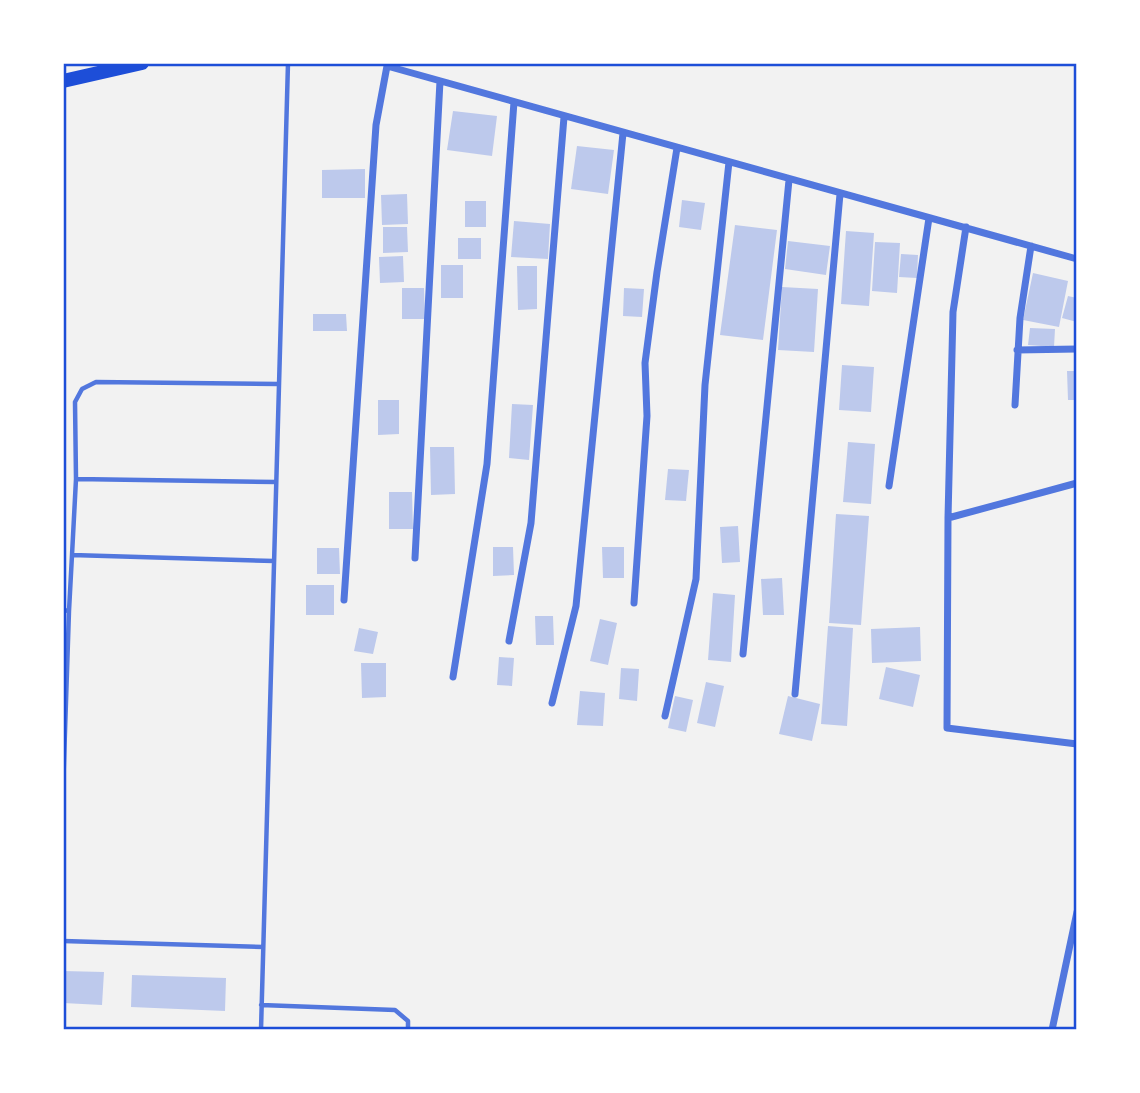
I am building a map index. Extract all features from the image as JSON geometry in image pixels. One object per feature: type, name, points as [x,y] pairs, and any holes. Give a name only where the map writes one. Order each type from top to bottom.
[{"type":"main road","points":[[63,81],[142,63]]},
{"type":"street","points":[[344,600],[376,125],[387,65],[564,117],[1077,259]]},
{"type":"street","points":[[415,558],[439,81]]},
{"type":"street","points":[[453,677],[487,464],[513,102]]},
{"type":"street","points":[[509,641],[531,523],[564,117]]},
{"type":"street","points":[[552,703],[576,606],[623,132]]},
{"type":"street","points":[[634,603],[647,416],[645,363],[677,148]]},
{"type":"street","points":[[665,716],[696,579],[705,385],[729,162]]},
{"type":"street","points":[[743,654],[789,180]]},
{"type":"street","points":[[796,694],[840,194]]},
{"type":"street","points":[[889,486],[929,218]]},
{"type":"street","points":[[966,228],[953,312],[947,729],[1077,744]]},
{"type":"street","points":[[1015,405],[1017,350],[1031,246]]},
{"type":"street","points":[[1017,350],[1077,349]]},
{"type":"street","points":[[948,518],[1077,483]]},
{"type":"street","points":[[1052,1030],[1077,912]]},
{"type":"lane","points":[[261,1030],[288,63]]},
{"type":"lane","points":[[63,792],[66,610],[76,480],[75,402],[82,389],[96,382],[279,384]]},
{"type":"lane","points":[[76,480],[276,482]]},
{"type":"lane","points":[[72,555],[274,561]]},
{"type":"lane","points":[[63,941],[263,947]]},
{"type":"lane","points":[[261,1005],[395,1010],[408,1021],[408,1030]]},
{"type":"building","points":[[453,111],[497,116],[492,156],[447,150]]},
{"type":"building","points":[[577,146],[614,150],[608,194],[571,189]]},
{"type":"building","points":[[365,169],[365,198],[322,198],[322,170]]},
{"type":"building","points":[[407,194],[408,224],[382,225],[381,195]]},
{"type":"building","points":[[682,200],[705,203],[701,230],[679,227]]},
{"type":"building","points":[[465,201],[486,201],[486,227],[465,227]]},
{"type":"building","points":[[514,221],[550,224],[548,259],[511,257]]},
{"type":"building","points":[[735,225],[777,230],[763,340],[720,335]]},
{"type":"building","points":[[383,227],[407,227],[408,252],[383,253]]},
{"type":"building","points":[[846,231],[874,233],[869,306],[841,304]]},
{"type":"building","points":[[458,238],[481,238],[481,259],[458,259]]},
{"type":"building","points":[[788,241],[830,246],[826,275],[785,269]]},
{"type":"building","points":[[875,242],[900,243],[897,293],[872,291]]},
{"type":"building","points":[[901,254],[918,255],[917,278],[899,277]]},
{"type":"building","points":[[403,256],[404,282],[380,283],[379,257]]},
{"type":"building","points":[[441,265],[463,265],[463,298],[441,298]]},
{"type":"building","points":[[517,266],[537,266],[537,309],[518,310]]},
{"type":"building","points":[[1033,273],[1068,281],[1059,327],[1023,320]]},
{"type":"building","points":[[782,287],[818,289],[814,352],[778,350]]},
{"type":"building","points":[[402,288],[424,288],[425,319],[402,319]]},
{"type":"building","points":[[624,288],[644,289],[642,317],[623,316]]},
{"type":"building","points":[[1068,296],[1077,298],[1077,322],[1062,318]]},
{"type":"building","points":[[313,314],[346,314],[347,331],[313,331]]},
{"type":"building","points":[[1030,328],[1055,329],[1054,347],[1028,345]]},
{"type":"building","points":[[842,365],[874,367],[871,412],[839,410]]},
{"type":"building","points":[[1067,371],[1077,371],[1077,400],[1068,400]]},
{"type":"building","points":[[378,400],[399,400],[399,434],[378,435]]},
{"type":"building","points":[[512,404],[533,405],[529,460],[509,458]]},
{"type":"building","points":[[848,442],[875,444],[871,504],[843,502]]},
{"type":"building","points":[[430,447],[454,447],[455,494],[431,495]]},
{"type":"building","points":[[668,469],[689,470],[686,501],[665,500]]},
{"type":"building","points":[[389,492],[412,492],[413,529],[389,529]]},
{"type":"building","points":[[836,514],[869,516],[861,625],[829,623]]},
{"type":"building","points":[[738,526],[740,562],[722,563],[720,527]]},
{"type":"building","points":[[493,547],[513,547],[514,575],[493,576]]},
{"type":"building","points":[[602,547],[624,547],[624,578],[603,578]]},
{"type":"building","points":[[317,548],[339,548],[340,574],[317,574]]},
{"type":"building","points":[[782,578],[784,615],[763,615],[761,579]]},
{"type":"building","points":[[306,585],[334,585],[334,615],[306,615]]},
{"type":"building","points":[[713,593],[735,595],[731,662],[708,660]]},
{"type":"building","points":[[535,616],[553,616],[554,645],[536,645]]},
{"type":"building","points":[[600,619],[617,623],[608,665],[590,661]]},
{"type":"building","points":[[828,626],[853,628],[847,726],[821,724]]},
{"type":"building","points":[[920,627],[921,661],[872,663],[871,629]]},
{"type":"building","points":[[359,628],[378,632],[373,654],[354,651]]},
{"type":"building","points":[[499,657],[514,658],[512,686],[497,685]]},
{"type":"building","points":[[361,663],[386,663],[386,697],[362,698]]},
{"type":"building","points":[[886,667],[920,675],[913,707],[879,699]]},
{"type":"building","points":[[621,668],[639,669],[637,701],[619,699]]},
{"type":"building","points":[[706,682],[724,686],[715,727],[697,723]]},
{"type":"building","points":[[580,691],[605,693],[603,726],[577,725]]},
{"type":"building","points":[[675,696],[693,700],[686,732],[668,728]]},
{"type":"building","points":[[788,696],[820,704],[812,741],[779,734]]},
{"type":"building","points":[[63,971],[104,972],[102,1005],[63,1003]]},
{"type":"building","points":[[132,975],[226,978],[225,1011],[131,1007]]}]
